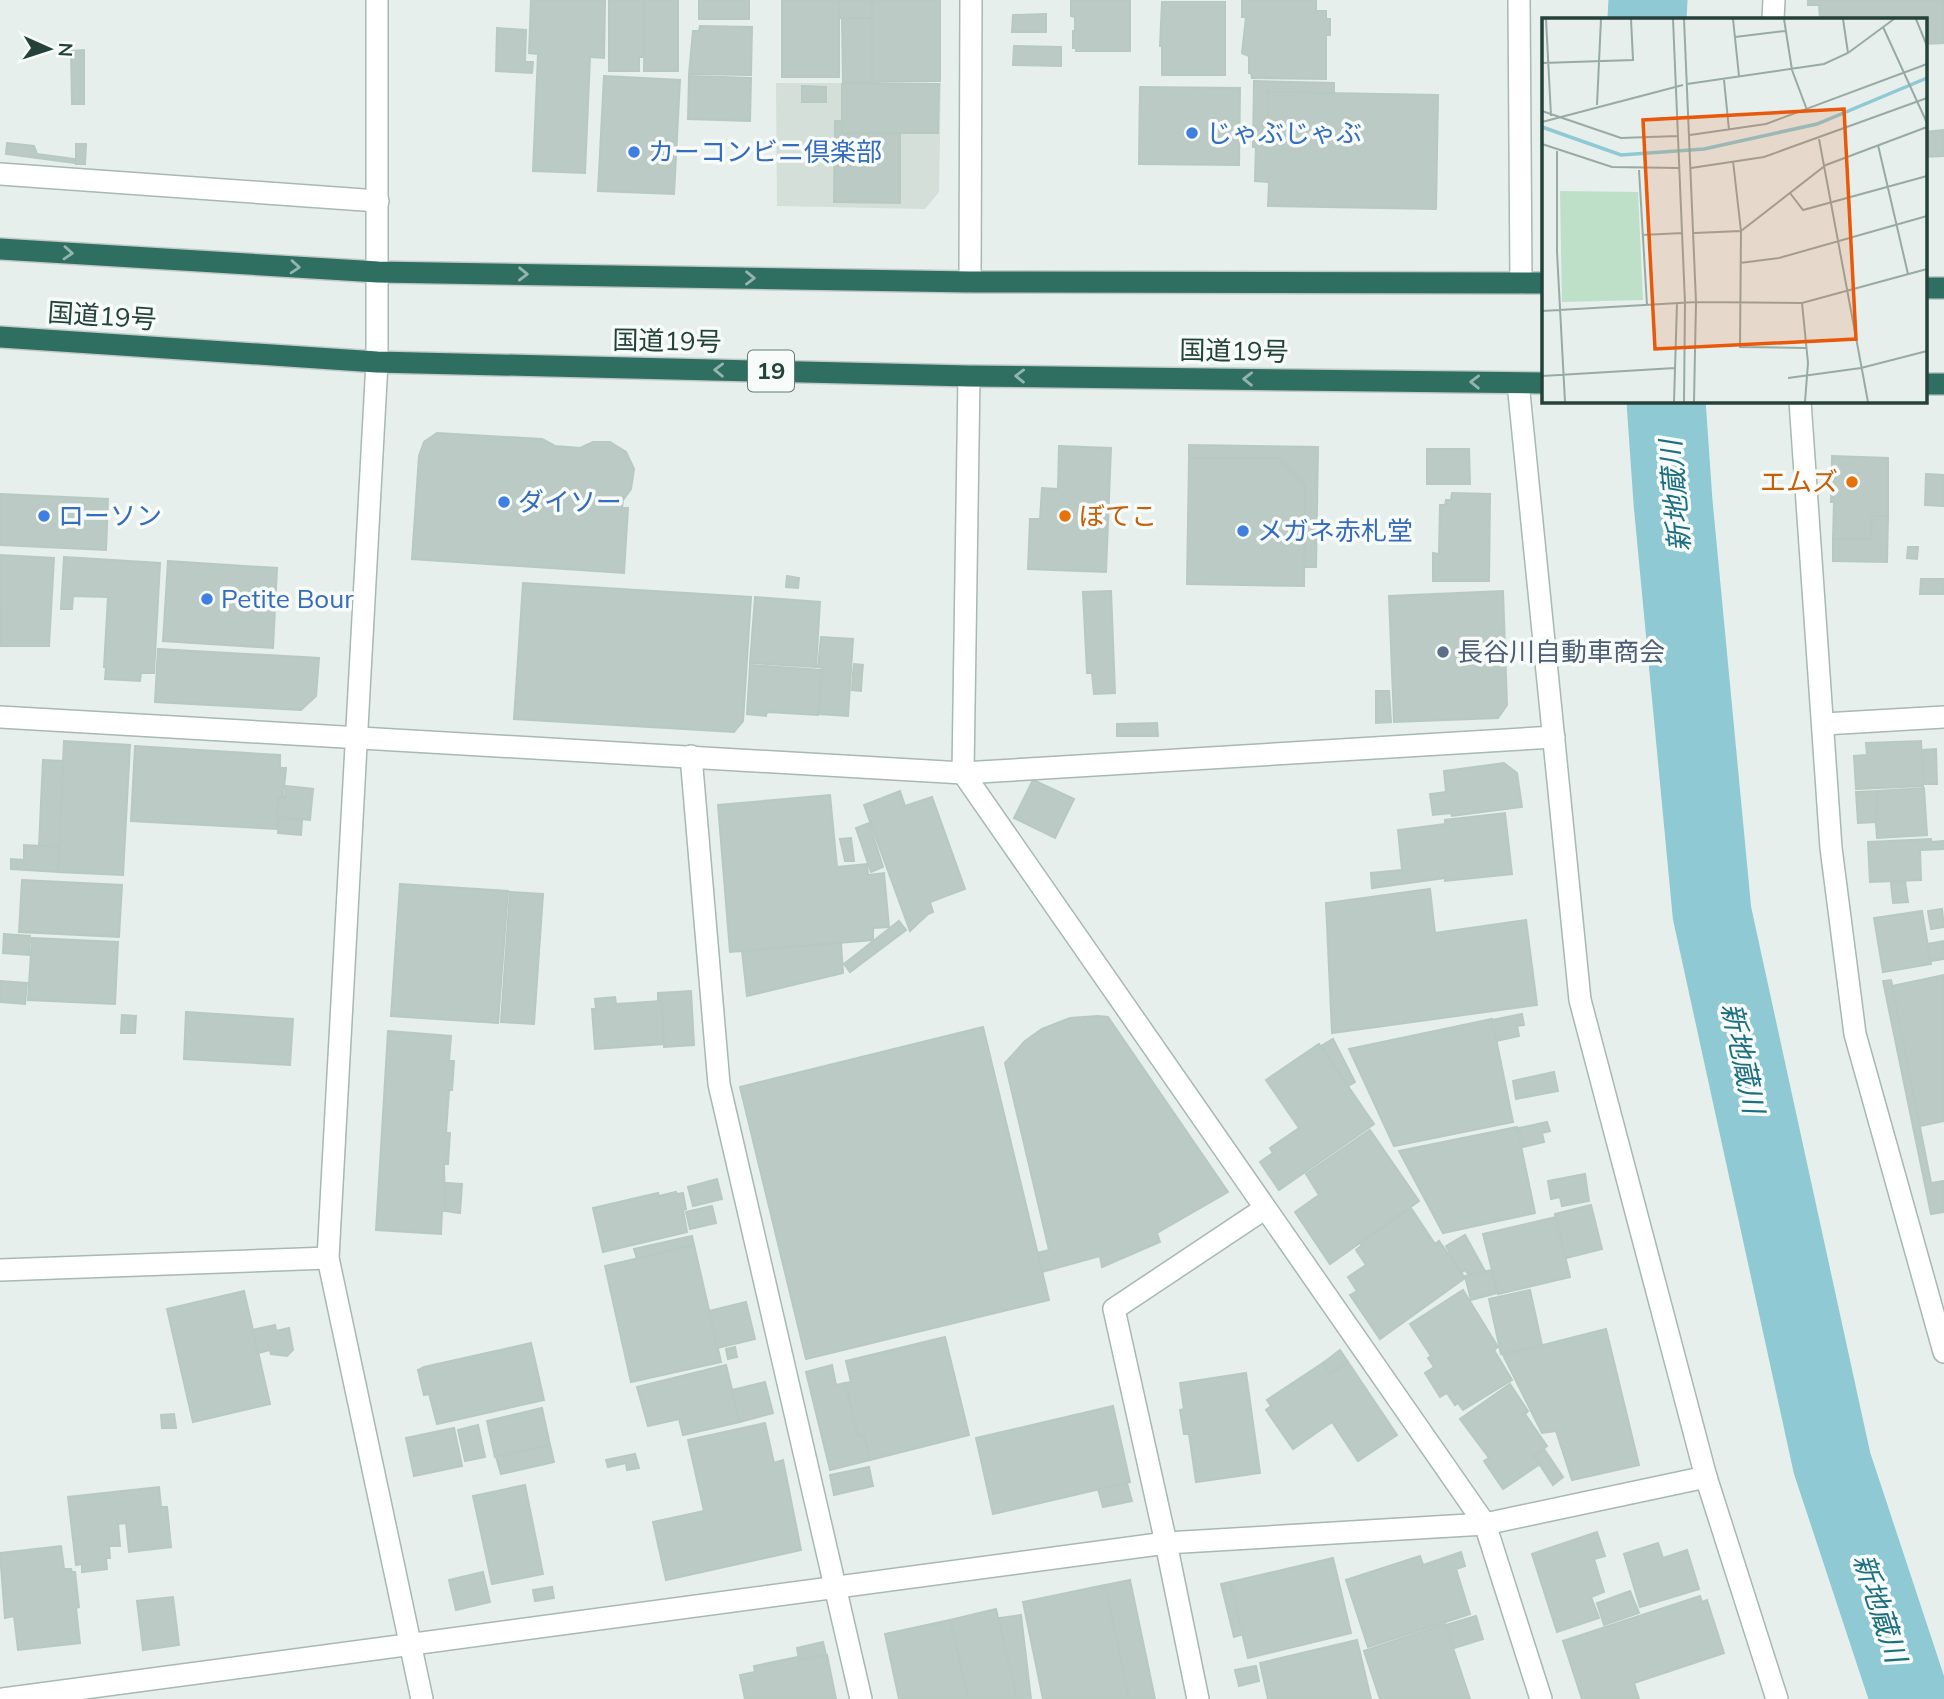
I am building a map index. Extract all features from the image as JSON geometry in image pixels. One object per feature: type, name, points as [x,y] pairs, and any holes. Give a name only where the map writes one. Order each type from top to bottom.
[{"type":"highway","points":[[0,249],[378,272],[970,282],[1542,283]]},
{"type":"highway","points":[[1926,288],[1944,288]]},
{"type":"highway","name":"国道19号","points":[[0,337],[377,362],[969,376],[1542,383]]},
{"type":"highway","points":[[1926,384],[1944,384]]},
{"type":"street","points":[[377,0],[377,362],[328,1258],[422,1699]]},
{"type":"street","points":[[970,282],[971,0]]},
{"type":"street","points":[[1519,0],[1521,283]]},
{"type":"street","points":[[1773,18],[1774,0]]},
{"type":"street","points":[[0,174],[377,201]]},
{"type":"street","points":[[969,376],[963,773],[1485,1524],[1541,1699]]},
{"type":"street","points":[[1518,383],[1580,1000],[1706,1477],[1777,1699]]},
{"type":"street","points":[[1800,402],[1831,848],[1855,1034],[1944,1352]]},
{"type":"street","points":[[0,717],[963,773],[1553,737]]},
{"type":"street","points":[[1824,724],[1944,717]]},
{"type":"street","points":[[691,756],[719,1084],[861,1699]]},
{"type":"street","points":[[1198,1699],[1114,1310],[1264,1209]]},
{"type":"street","points":[[0,1270],[328,1258]]},
{"type":"street","points":[[3,1699],[1166,1544],[1485,1524],[1706,1477]]},
{"type":"shaded area","points":[[776,83],[941,83],[939,192],[925,209],[777,206]]},
{"type":"building","points":[[531,0],[605,0],[604,58],[590,57],[585,173],[533,171],[538,54],[529,53]]},
{"type":"building","points":[[609,0],[643,0],[643,57],[639,57],[639,71],[609,71]]},
{"type":"building","points":[[645,0],[678,0],[678,71],[644,71]]},
{"type":"building","points":[[699,0],[749,0],[749,19],[699,19]]},
{"type":"building","points":[[782,0],[839,0],[839,77],[782,77]]},
{"type":"building","points":[[839,0],[872,0],[872,18],[839,18]]},
{"type":"building","points":[[872,0],[940,0],[940,81],[872,82]]},
{"type":"building","points":[[1071,0],[1130,0],[1130,51],[1076,51],[1076,48],[1073,48],[1075,17],[1071,16]]},
{"type":"building","points":[[1242,0],[1316,0],[1316,11],[1326,11],[1326,19],[1330,19],[1330,35],[1326,35],[1326,79],[1252,78],[1249,73],[1249,56],[1242,53],[1246,17],[1242,17]]},
{"type":"building","points":[[1808,0],[1944,0],[1944,43],[1926,44],[1926,18],[1820,18],[1819,5],[1808,5]]},
{"type":"building","points":[[1162,2],[1225,2],[1225,75],[1162,75]]},
{"type":"building","points":[[1046,14],[1046,32],[1012,32],[1013,15]]},
{"type":"building","points":[[842,18],[872,18],[872,82],[843,82]]},
{"type":"building","points":[[700,26],[752,27],[751,75],[689,74],[693,31],[699,31]]},
{"type":"building","points":[[497,28],[526,30],[525,62],[533,62],[532,73],[496,71]]},
{"type":"building","points":[[1014,46],[1061,47],[1061,66],[1013,65]]},
{"type":"building","points":[[84,50],[84,104],[72,104],[71,51]]},
{"type":"building","points":[[604,76],[680,80],[674,194],[598,191]]},
{"type":"building","points":[[689,76],[751,78],[750,121],[688,119]]},
{"type":"building","points":[[1254,81],[1334,83],[1334,93],[1268,92],[1268,135],[1263,135],[1263,144],[1256,143],[1256,147],[1253,147]]},
{"type":"building","points":[[842,84],[939,84],[938,133],[842,133]]},
{"type":"building","points":[[802,86],[826,87],[826,102],[802,102]]},
{"type":"building","points":[[1140,87],[1240,88],[1239,165],[1139,164]]},
{"type":"building","points":[[1268,92],[1438,95],[1436,209],[1268,206],[1269,182],[1255,181],[1256,143],[1263,144],[1263,135],[1268,135]]},
{"type":"building","points":[[835,121],[842,121],[842,133],[900,133],[900,203],[834,202]]},
{"type":"building","points":[[1944,130],[1944,156],[1926,157],[1926,132]]},
{"type":"building","points":[[7,143],[34,146],[37,154],[75,159],[74,163],[6,154]]},
{"type":"building","points":[[76,144],[86,144],[85,164],[76,164]]},
{"type":"building","points":[[437,433],[542,439],[555,446],[580,448],[593,442],[610,442],[626,452],[634,469],[631,489],[623,500],[622,508],[628,508],[624,573],[412,559],[419,456],[424,442]]},
{"type":"building","points":[[1189,445],[1318,447],[1316,567],[1304,567],[1305,485],[1278,458],[1189,458]]},
{"type":"building","points":[[1059,446],[1111,448],[1106,572],[1028,569],[1030,519],[1040,519],[1042,488],[1058,489]]},
{"type":"building","points":[[1427,449],[1469,449],[1470,484],[1427,484]]},
{"type":"building","points":[[1832,456],[1888,458],[1888,516],[1872,516],[1871,539],[1833,539]]},
{"type":"building","points":[[1189,458],[1278,458],[1305,485],[1304,586],[1187,584]]},
{"type":"building","points":[[1926,474],[1944,475],[1944,506],[1925,505]]},
{"type":"building","points":[[1452,493],[1490,494],[1489,581],[1433,581],[1433,553],[1439,554],[1440,505],[1451,500]]},
{"type":"building","points":[[0,494],[108,499],[106,550],[0,545]]},
{"type":"building","points":[[1872,516],[1888,516],[1887,562],[1833,561],[1833,539],[1871,539]]},
{"type":"building","points":[[1908,547],[1918,547],[1917,559],[1907,558]]},
{"type":"building","points":[[0,555],[54,558],[49,646],[1,646]]},
{"type":"building","points":[[64,557],[160,563],[154,673],[141,673],[140,681],[105,679],[108,597],[73,596],[72,609],[61,609]]},
{"type":"building","points":[[168,561],[277,568],[273,648],[163,641]]},
{"type":"building","points":[[787,576],[799,578],[798,588],[786,587]]},
{"type":"building","points":[[1921,579],[1944,579],[1944,594],[1920,594]]},
{"type":"building","points":[[523,583],[751,597],[743,721],[734,732],[514,719]]},
{"type":"building","points":[[1111,591],[1115,693],[1094,694],[1092,673],[1087,673],[1083,592]]},
{"type":"building","points":[[1503,591],[1507,705],[1498,718],[1394,722],[1389,596]]},
{"type":"building","points":[[755,597],[820,602],[816,667],[750,663]]},
{"type":"building","points":[[821,637],[853,639],[848,716],[819,714],[823,668],[818,667]]},
{"type":"building","points":[[158,649],[319,658],[316,696],[301,710],[155,702]]},
{"type":"building","points":[[854,664],[863,665],[862,674],[853,673]]},
{"type":"building","points":[[750,665],[821,670],[818,715],[767,712],[766,716],[747,714]]},
{"type":"building","points":[[853,674],[862,674],[861,691],[852,690]]},
{"type":"building","points":[[1376,691],[1389,691],[1391,722],[1376,723]]},
{"type":"building","points":[[1157,723],[1158,736],[1117,736],[1117,724]]},
{"type":"building","points":[[64,741],[130,745],[123,875],[58,872]]},
{"type":"building","points":[[1921,741],[1923,786],[1856,789],[1854,756],[1867,755],[1866,743]]},
{"type":"building","points":[[135,746],[280,755],[280,768],[286,768],[283,797],[278,797],[277,829],[131,821]]},
{"type":"building","points":[[1936,749],[1937,784],[1924,784],[1923,750]]},
{"type":"building","points":[[43,760],[63,761],[59,847],[39,846]]},
{"type":"building","points":[[1504,763],[1517,773],[1522,807],[1452,816],[1451,813],[1433,815],[1430,794],[1446,792],[1444,771]]},
{"type":"building","points":[[1033,780],[1074,799],[1055,838],[1014,818]]},
{"type":"building","points":[[286,786],[313,789],[310,820],[277,817],[279,797],[285,798]]},
{"type":"building","points":[[1924,788],[1927,835],[1877,838],[1877,791]]},
{"type":"building","points":[[900,791],[905,806],[932,797],[965,889],[930,902],[933,912],[910,931],[864,805]]},
{"type":"building","points":[[1877,791],[1876,822],[1858,823],[1856,792]]},
{"type":"building","points":[[830,795],[837,867],[867,864],[868,875],[884,873],[889,927],[873,928],[873,940],[730,952],[718,805]]},
{"type":"building","points":[[1505,813],[1512,874],[1445,881],[1445,878],[1372,888],[1371,873],[1402,870],[1398,830],[1445,824],[1445,820]]},
{"type":"building","points":[[279,819],[302,820],[301,835],[278,833]]},
{"type":"building","points":[[869,823],[883,867],[871,872],[856,828]]},
{"type":"building","points":[[851,838],[854,861],[845,861],[840,839]]},
{"type":"building","points":[[1931,839],[1931,842],[1944,841],[1944,849],[1920,850],[1921,880],[1870,882],[1868,842]]},
{"type":"building","points":[[24,845],[59,847],[58,872],[11,869],[11,859],[24,860]]},
{"type":"building","points":[[22,880],[122,885],[119,937],[19,932]]},
{"type":"building","points":[[1905,881],[1908,902],[1893,903],[1891,883]]},
{"type":"building","points":[[400,884],[508,891],[498,1023],[391,1016]]},
{"type":"building","points":[[1430,889],[1435,933],[1526,920],[1537,1005],[1332,1033],[1326,903]]},
{"type":"building","points":[[510,892],[543,894],[534,1024],[501,1022]]},
{"type":"building","points":[[1942,909],[1944,927],[1931,929],[1928,911]]},
{"type":"building","points":[[1922,911],[1931,964],[1883,972],[1874,918]]},
{"type":"building","points":[[899,921],[906,930],[850,972],[844,964]]},
{"type":"building","points":[[4,934],[30,936],[29,955],[3,953]]},
{"type":"building","points":[[32,938],[118,942],[115,1004],[28,1000]]},
{"type":"building","points":[[1944,941],[1944,959],[1930,961],[1927,944]]},
{"type":"building","points":[[841,943],[843,973],[747,996],[742,951]]},
{"type":"building","points":[[1944,975],[1944,1121],[1920,1126],[1892,986]]},
{"type":"building","points":[[1891,980],[1931,1183],[1944,1181],[1944,1212],[1931,1214],[1883,981]]},
{"type":"building","points":[[0,981],[27,983],[25,1004],[0,1002]]},
{"type":"building","points":[[691,991],[694,1045],[664,1047],[658,993]]},
{"type":"building","points":[[615,997],[616,1004],[661,1001],[664,1044],[595,1049],[592,1009],[596,1009],[595,999]]},
{"type":"building","points":[[186,1012],[293,1019],[290,1065],[184,1059]]},
{"type":"building","points":[[1522,1014],[1524,1025],[1517,1026],[1519,1036],[1496,1041],[1492,1020]]},
{"type":"building","points":[[122,1015],[136,1016],[135,1033],[121,1033]]},
{"type":"building","points":[[1108,1017],[1228,1192],[1157,1233],[1160,1242],[1102,1267],[1100,1256],[1042,1272],[1037,1253],[1049,1250],[1005,1063],[1025,1041],[1042,1029],[1070,1018]]},
{"type":"building","points":[[1492,1019],[1513,1122],[1394,1146],[1349,1049]]},
{"type":"building","points":[[983,1027],[1049,1300],[806,1359],[740,1087]]},
{"type":"building","points":[[388,1031],[451,1036],[449,1061],[454,1061],[452,1090],[449,1090],[446,1133],[450,1133],[448,1164],[444,1164],[445,1211],[442,1211],[441,1234],[376,1230]]},
{"type":"building","points":[[1333,1039],[1355,1082],[1348,1086],[1321,1046]]},
{"type":"building","points":[[1319,1044],[1374,1124],[1279,1190],[1260,1162],[1273,1153],[1270,1148],[1299,1128],[1266,1080]]},
{"type":"building","points":[[1554,1072],[1558,1091],[1516,1099],[1513,1081]]},
{"type":"building","points":[[1547,1122],[1550,1131],[1542,1133],[1544,1142],[1523,1147],[1519,1128]]},
{"type":"building","points":[[1517,1127],[1535,1213],[1443,1233],[1399,1151]]},
{"type":"building","points":[[1370,1130],[1419,1201],[1330,1264],[1295,1212],[1319,1195],[1306,1174]]},
{"type":"building","points":[[1585,1174],[1589,1201],[1562,1206],[1560,1197],[1551,1199],[1548,1181]]},
{"type":"building","points":[[717,1179],[722,1199],[693,1206],[688,1187]]},
{"type":"building","points":[[446,1183],[462,1184],[460,1213],[445,1211]]},
{"type":"building","points":[[658,1193],[659,1196],[683,1193],[687,1232],[603,1252],[593,1208]]},
{"type":"building","points":[[1591,1205],[1602,1249],[1566,1258],[1555,1214]]},
{"type":"building","points":[[712,1206],[716,1223],[690,1229],[686,1212]]},
{"type":"building","points":[[1411,1208],[1435,1244],[1439,1241],[1465,1278],[1380,1339],[1350,1295],[1357,1291],[1348,1277],[1366,1265],[1356,1250],[1362,1245],[1360,1243]]},
{"type":"building","points":[[1556,1217],[1570,1277],[1498,1294],[1483,1234]]},
{"type":"building","points":[[1465,1235],[1485,1271],[1469,1275],[1465,1270],[1461,1273],[1446,1246]]},
{"type":"building","points":[[692,1236],[694,1245],[637,1259],[634,1249]]},
{"type":"building","points":[[694,1245],[721,1362],[631,1382],[605,1266]]},
{"type":"building","points":[[1492,1270],[1497,1293],[1471,1300],[1465,1276]]},
{"type":"building","points":[[1463,1290],[1498,1347],[1494,1350],[1512,1380],[1463,1410],[1458,1403],[1455,1405],[1447,1393],[1440,1397],[1425,1373],[1434,1367],[1428,1358],[1431,1356],[1410,1324]]},
{"type":"building","points":[[1530,1290],[1542,1345],[1501,1354],[1489,1299]]},
{"type":"building","points":[[244,1291],[270,1404],[193,1422],[167,1309]]},
{"type":"building","points":[[746,1302],[755,1339],[717,1348],[709,1311]]},
{"type":"building","points":[[275,1325],[276,1331],[289,1328],[293,1350],[287,1356],[271,1354],[270,1350],[258,1353],[252,1330]]},
{"type":"building","points":[[1606,1329],[1639,1465],[1572,1480],[1556,1431],[1542,1433],[1503,1355]]},
{"type":"building","points":[[945,1337],[969,1435],[870,1460],[864,1435],[858,1436],[845,1383],[851,1382],[846,1361]]},
{"type":"building","points":[[531,1343],[544,1400],[437,1424],[429,1394],[424,1395],[418,1370]]},
{"type":"building","points":[[735,1347],[737,1357],[728,1359],[726,1349]]},
{"type":"building","points":[[1340,1350],[1348,1362],[1330,1374],[1323,1363]]},
{"type":"building","points":[[1348,1362],[1397,1435],[1358,1461],[1332,1422],[1293,1449],[1266,1410],[1271,1406],[1267,1400],[1323,1363],[1330,1374]]},
{"type":"building","points":[[726,1365],[740,1422],[683,1435],[679,1419],[648,1426],[637,1387]]},
{"type":"building","points":[[832,1365],[836,1385],[845,1383],[858,1436],[864,1435],[870,1460],[830,1470],[806,1372]]},
{"type":"building","points":[[1246,1373],[1260,1473],[1196,1482],[1189,1434],[1184,1434],[1180,1410],[1184,1409],[1180,1383]]},
{"type":"building","points":[[765,1382],[773,1413],[740,1422],[732,1390]]},
{"type":"building","points":[[1510,1384],[1528,1411],[1525,1414],[1547,1446],[1534,1456],[1540,1464],[1503,1489],[1484,1461],[1489,1458],[1460,1419]]},
{"type":"building","points":[[1113,1406],[1130,1482],[993,1514],[976,1438]]},
{"type":"building","points":[[542,1408],[550,1445],[495,1457],[487,1421]]},
{"type":"building","points":[[174,1414],[176,1428],[162,1428],[161,1415]]},
{"type":"building","points":[[765,1423],[774,1463],[783,1460],[801,1550],[666,1580],[653,1522],[704,1511],[688,1440]]},
{"type":"building","points":[[478,1425],[485,1457],[465,1461],[458,1430]]},
{"type":"building","points":[[454,1428],[462,1466],[414,1476],[406,1438]]},
{"type":"building","points":[[550,1445],[554,1462],[501,1474],[496,1457]]},
{"type":"building","points":[[1544,1449],[1563,1477],[1553,1485],[1534,1456]]},
{"type":"building","points":[[635,1454],[639,1468],[627,1470],[626,1463],[608,1467],[606,1460]]},
{"type":"building","points":[[869,1467],[873,1486],[834,1495],[830,1475]]},
{"type":"building","points":[[1127,1483],[1132,1501],[1103,1507],[1098,1489]]},
{"type":"building","points":[[525,1485],[543,1574],[492,1584],[473,1496]]},
{"type":"building","points":[[159,1487],[161,1507],[167,1507],[171,1547],[129,1552],[126,1523],[118,1524],[120,1546],[109,1546],[107,1569],[82,1572],[82,1564],[76,1565],[68,1497]]},
{"type":"building","points":[[1597,1532],[1605,1556],[1594,1559],[1604,1592],[1591,1597],[1599,1618],[1557,1632],[1532,1554]]},
{"type":"building","points":[[1658,1543],[1663,1558],[1687,1550],[1699,1589],[1640,1607],[1624,1554]]},
{"type":"building","points":[[61,1546],[64,1569],[75,1572],[80,1643],[18,1650],[14,1616],[5,1618],[0,1553]]},
{"type":"building","points":[[1461,1552],[1465,1566],[1456,1569],[1470,1614],[1368,1647],[1346,1580],[1420,1556],[1423,1565]]},
{"type":"building","points":[[1333,1558],[1351,1633],[1248,1658],[1230,1582]]},
{"type":"building","points":[[483,1572],[490,1602],[456,1610],[449,1580]]},
{"type":"building","points":[[1130,1580],[1155,1699],[1129,1699],[1105,1585]]},
{"type":"building","points":[[1230,1582],[1243,1634],[1234,1637],[1221,1584]]},
{"type":"building","points":[[1105,1585],[1129,1699],[1043,1699],[1023,1602]]},
{"type":"building","points":[[552,1587],[554,1598],[535,1601],[533,1590]]},
{"type":"building","points":[[1630,1591],[1639,1613],[1604,1625],[1597,1603]]},
{"type":"building","points":[[1700,1596],[1702,1602],[1707,1600],[1724,1653],[1634,1683],[1639,1699],[1582,1699],[1563,1641]]},
{"type":"building","points":[[173,1597],[179,1645],[143,1650],[137,1601]]},
{"type":"building","points":[[996,1609],[1017,1699],[969,1699],[950,1620]]},
{"type":"building","points":[[1021,1615],[1031,1699],[1017,1699],[999,1618]]},
{"type":"building","points":[[1476,1616],[1483,1639],[1454,1648],[1446,1625]]},
{"type":"building","points":[[950,1620],[968,1699],[899,1699],[885,1634]]},
{"type":"building","points":[[1445,1624],[1470,1699],[1380,1699],[1364,1651]]},
{"type":"building","points":[[1357,1640],[1371,1699],[1268,1699],[1260,1663]]},
{"type":"building","points":[[823,1642],[826,1655],[799,1660],[797,1648]]},
{"type":"building","points":[[827,1655],[836,1699],[745,1699],[740,1675],[755,1672],[754,1666],[798,1657],[799,1660]]},
{"type":"building","points":[[1256,1666],[1259,1681],[1239,1686],[1235,1670]]},
{"type":"waterway","name":"新地蔵川","points":[[1647,18],[1648,0]]},
{"type":"waterway","name":"新地蔵川","points":[[1666,402],[1712,913],[1832,1463],[1910,1699]]},
{"type":"place","name":"じゃぶじゃぶ","points":[[1192,133]]},
{"type":"place","name":"カーコンビニ倶楽部","points":[[634,152]]},
{"type":"place","name":"エムズ","points":[[1852,482]]},
{"type":"place","name":"ダイソー","points":[[504,502]]},
{"type":"place","name":"ローソン","points":[[44,516]]},
{"type":"place","name":"ぼてこ","points":[[1065,516]]},
{"type":"place","name":"メガネ赤札堂","points":[[1243,531]]},
{"type":"place","name":"Petite Bour","points":[[207,599]]},
{"type":"place","name":"長谷川自動車商会","points":[[1443,652]]}]
